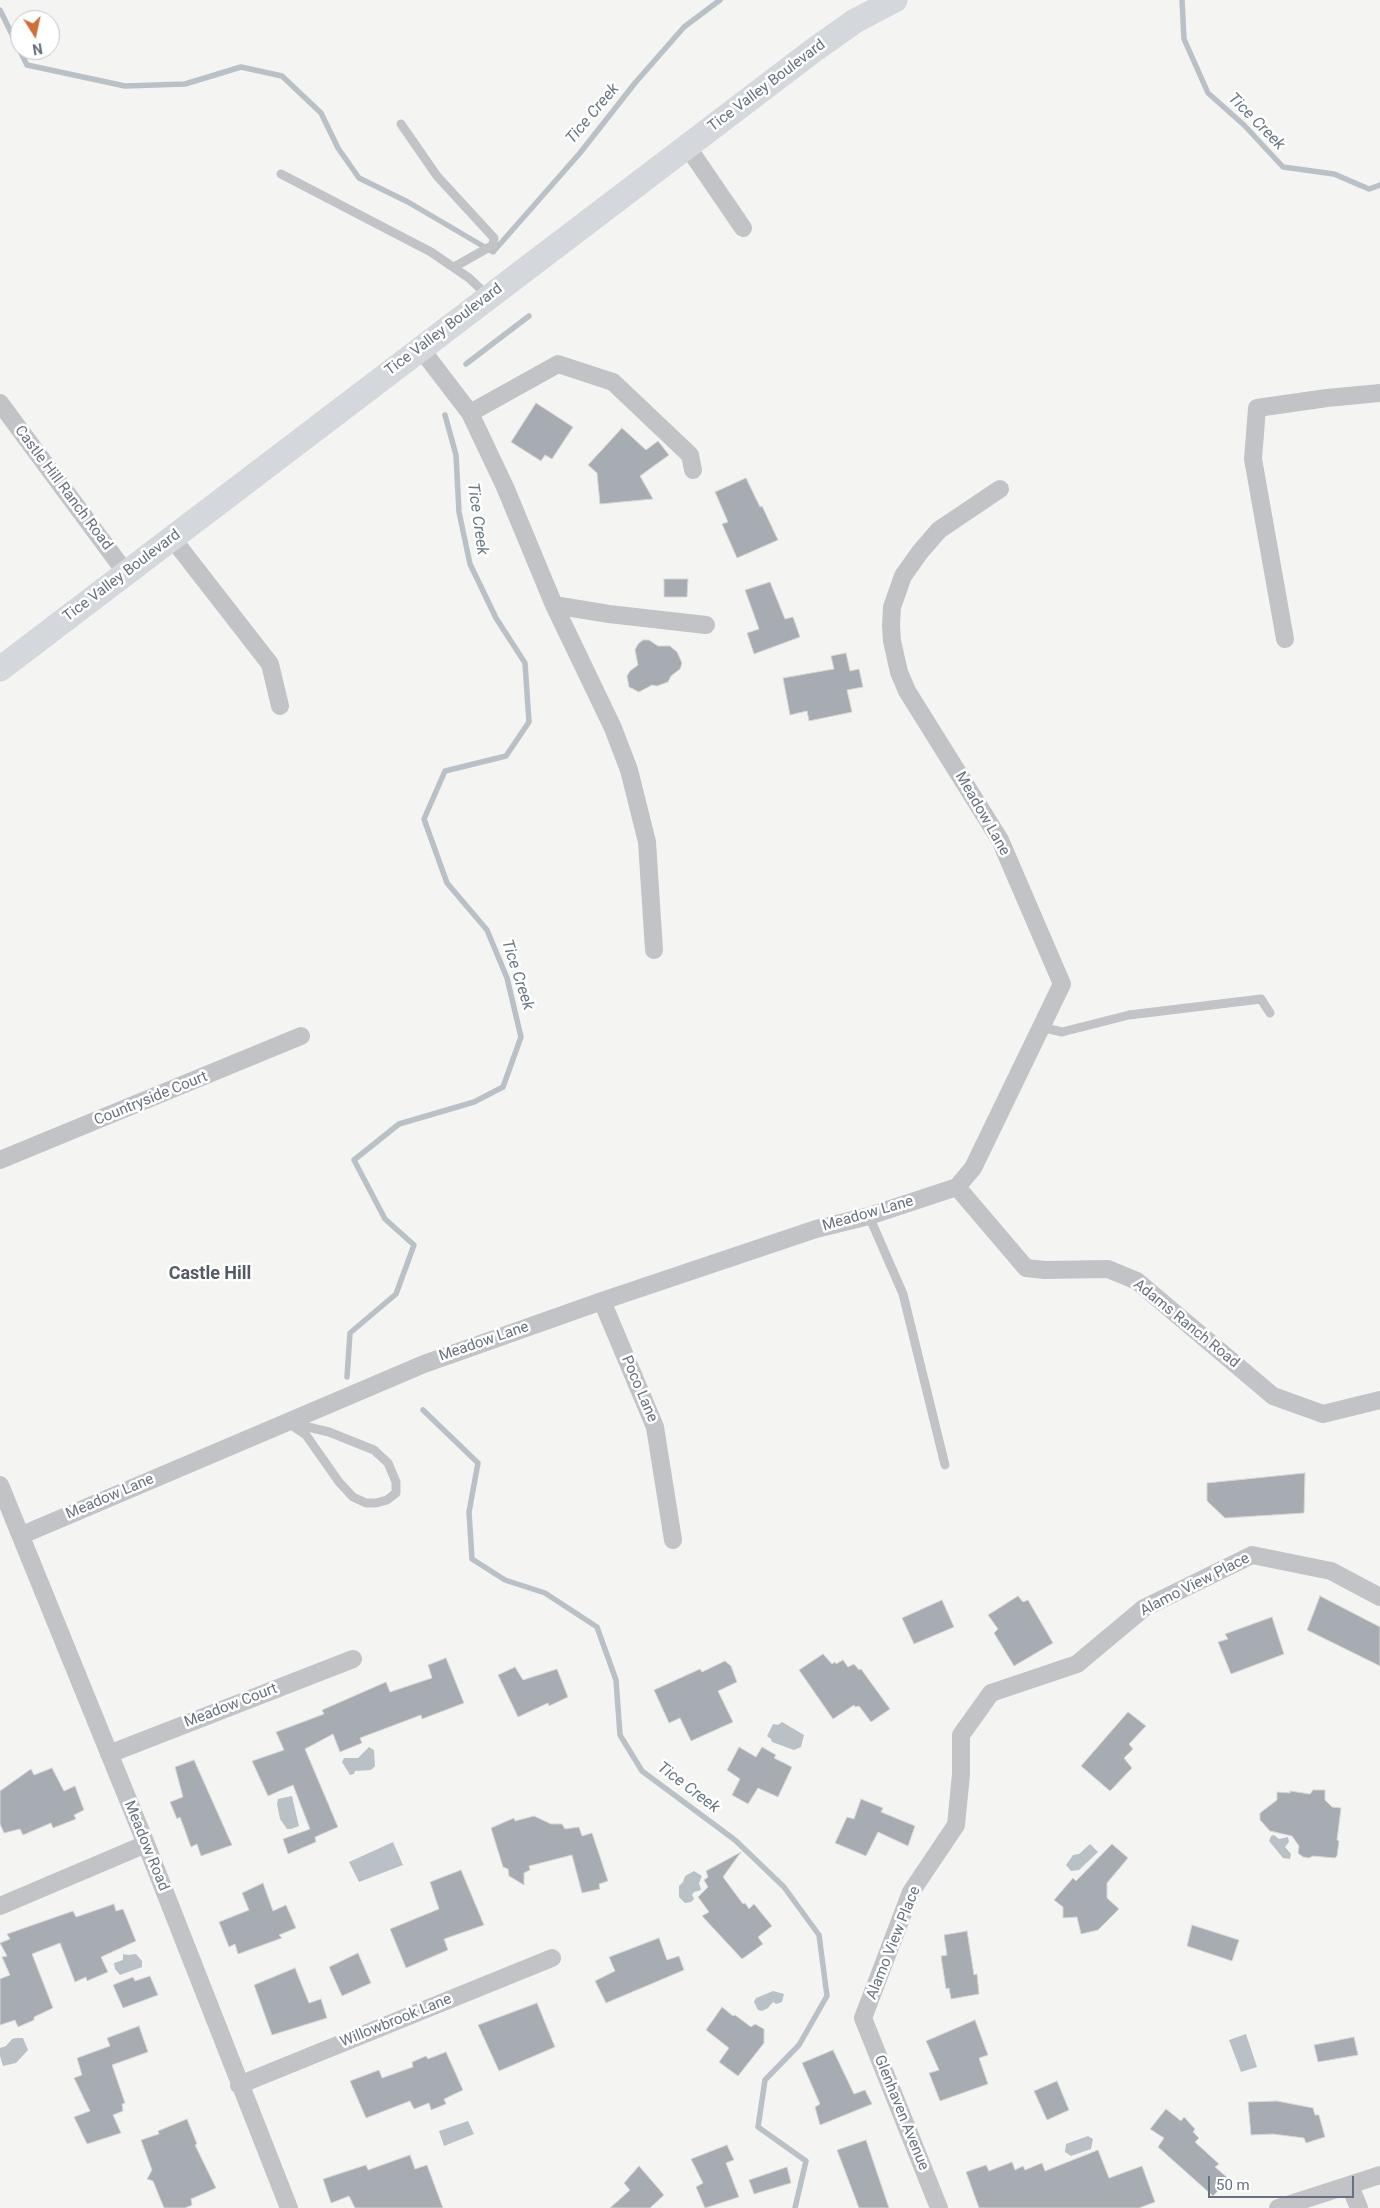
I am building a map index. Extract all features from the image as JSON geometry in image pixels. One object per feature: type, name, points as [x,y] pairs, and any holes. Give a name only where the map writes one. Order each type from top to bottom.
[{"type":"street","name":"Tice Valley Boulevard","points":[[0,669],[687,146],[848,26],[895,0]]},
{"type":"street","points":[[687,146],[743,228]]},
{"type":"street","points":[[421,349],[470,413],[506,488],[554,605],[613,728],[629,770],[647,842],[654,950]]},
{"type":"street","points":[[470,413],[558,364],[613,382],[690,455],[693,470]]},
{"type":"street","points":[[1285,638],[1253,460],[1257,408],[1380,393]]},
{"type":"street","name":"Castle Hill Ranch Road","points":[[0,403],[126,573]]},
{"type":"street","name":"Meadow Lane","points":[[22,1535],[424,1364],[602,1301],[816,1229],[869,1216],[957,1188],[973,1168],[1062,984],[1000,840],[907,691],[899,672],[892,640],[892,607],[903,576],[939,530],[1000,489]]},
{"type":"street","points":[[172,538],[270,664],[280,706]]},
{"type":"street","points":[[554,605],[609,614],[706,625]]},
{"type":"street","name":"Countryside Court","points":[[0,1160],[301,1036]]},
{"type":"street","name":"Adams Ranch Road","points":[[957,1188],[1026,1268],[1045,1270],[1108,1269],[1137,1281],[1273,1396],[1323,1414],[1380,1400]]},
{"type":"street","name":"Poco Lane","points":[[602,1301],[655,1427],[673,1540]]},
{"type":"street","name":"Meadow Road","points":[[0,1485],[22,1535],[146,1844],[289,2208]]},
{"type":"street","name":"Alamo View Place","points":[[863,2018],[912,1892],[956,1825],[961,1774],[961,1735],[991,1693],[1077,1664],[1144,1608],[1252,1555],[1331,1571],[1380,1597]]},
{"type":"street","name":"Meadow Court","points":[[109,1754],[352,1659]]},
{"type":"street","points":[[0,1906],[146,1844]]},
{"type":"street","name":"Willowbrook Lane","points":[[239,2084],[552,1958]]},
{"type":"street","name":"Glenhaven Avenue","points":[[863,2018],[939,2208]]},
{"type":"street","points":[[1278,2208],[1380,2175]]},
{"type":"street","points":[[1350,2186],[1359,2208]]},
{"type":"lane","points":[[401,124],[437,176],[494,238],[493,245],[454,268]]},
{"type":"lane","points":[[281,174],[431,252],[454,268],[488,297]]},
{"type":"lane","points":[[1041,1027],[1062,1032],[1129,1015],[1261,999],[1270,1013]]},
{"type":"lane","points":[[869,1216],[903,1294],[945,1465]]},
{"type":"lane","points":[[287,1422],[330,1432],[374,1450],[388,1463],[396,1482],[396,1493],[387,1500],[376,1503],[366,1503],[353,1497],[339,1482],[306,1435],[287,1422]]},
{"type":"shaded area","points":[[782,1722],[804,1735],[801,1747],[794,1750],[772,1742],[767,1736],[773,1724],[778,1725]]},
{"type":"shaded area","points":[[369,1747],[374,1750],[375,1766],[371,1770],[355,1771],[354,1774],[350,1775],[342,1762],[344,1758],[358,1758]]},
{"type":"shaded area","points":[[292,1796],[299,1826],[287,1829],[280,1819],[277,1804],[278,1799]]},
{"type":"shaded area","points":[[1274,1835],[1279,1839],[1288,1837],[1289,1842],[1285,1847],[1291,1854],[1290,1859],[1283,1858],[1269,1841],[1271,1836]]},
{"type":"shaded area","points":[[393,1842],[403,1865],[359,1882],[349,1862]]},
{"type":"shaded area","points":[[1090,1844],[1098,1852],[1079,1870],[1071,1871],[1066,1865],[1073,1855],[1079,1854]]},
{"type":"shaded area","points":[[694,1871],[702,1876],[699,1883],[701,1890],[694,1892],[692,1895],[694,1899],[691,1902],[685,1903],[679,1897],[679,1886],[685,1876]]},
{"type":"shaded area","points":[[123,1954],[136,1954],[142,1961],[142,1967],[120,1975],[115,1969],[114,1963],[123,1960]]},
{"type":"shaded area","points":[[773,1991],[784,1994],[782,2002],[776,2004],[773,2002],[768,2008],[762,2011],[758,2010],[754,2002],[756,1998]]},
{"type":"shaded area","points":[[1246,2034],[1257,2067],[1241,2072],[1229,2040]]},
{"type":"shaded area","points":[[16,2038],[23,2038],[28,2050],[16,2063],[3,2066],[0,2048]]},
{"type":"shaded area","points":[[468,2121],[474,2134],[444,2146],[439,2131]]},
{"type":"shaded area","points":[[1088,2136],[1093,2139],[1091,2149],[1071,2156],[1065,2152],[1066,2144]]},
{"type":"building","points":[[536,403],[573,427],[552,459],[545,455],[541,461],[511,442]]},
{"type":"building","points":[[622,428],[646,450],[658,441],[669,455],[640,476],[653,499],[600,504],[597,473],[588,465]]},
{"type":"building","points":[[746,478],[778,540],[737,558],[722,524],[728,522],[715,492]]},
{"type":"building","points":[[664,579],[688,579],[687,597],[664,597]]},
{"type":"building","points":[[770,582],[785,619],[793,617],[800,637],[754,654],[747,633],[759,629],[745,590]]},
{"type":"building","points":[[643,640],[649,640],[658,646],[670,646],[677,652],[682,663],[680,669],[671,676],[668,682],[657,686],[652,685],[639,692],[629,687],[627,676],[638,665],[635,650]]},
{"type":"building","points":[[846,653],[850,671],[859,669],[863,687],[847,690],[852,712],[809,721],[807,711],[790,715],[783,678],[834,669],[831,656]]},
{"type":"building","points":[[1305,1473],[1304,1513],[1225,1518],[1207,1501],[1207,1483]]},
{"type":"building","points":[[1018,1596],[1023,1602],[1028,1600],[1053,1643],[1014,1666],[994,1633],[998,1629],[988,1615]]},
{"type":"building","points":[[1320,1596],[1380,1627],[1380,1666],[1307,1630]]},
{"type":"building","points":[[942,1600],[954,1627],[914,1644],[902,1618]]},
{"type":"building","points":[[1272,1617],[1284,1654],[1231,1674],[1218,1642],[1228,1639],[1225,1634]]},
{"type":"building","points":[[823,1654],[832,1664],[843,1660],[848,1667],[854,1664],[859,1670],[861,1669],[890,1709],[871,1722],[859,1706],[855,1707],[854,1705],[833,1719],[799,1670]]},
{"type":"building","points":[[446,1658],[464,1703],[422,1719],[421,1715],[360,1738],[362,1743],[340,1752],[333,1734],[305,1749],[338,1827],[315,1837],[316,1842],[288,1854],[283,1839],[310,1829],[293,1785],[268,1796],[252,1761],[284,1750],[276,1732],[324,1714],[322,1710],[386,1682],[390,1692],[432,1678],[428,1665]]},
{"type":"building","points":[[725,1661],[731,1666],[737,1682],[718,1691],[733,1722],[691,1741],[680,1718],[669,1723],[654,1690],[700,1669],[702,1672]]},
{"type":"building","points":[[515,1667],[523,1680],[557,1669],[568,1697],[549,1706],[548,1703],[518,1717],[498,1675]]},
{"type":"building","points":[[1128,1712],[1146,1726],[1129,1744],[1133,1749],[1124,1758],[1132,1768],[1110,1791],[1081,1766]]},
{"type":"building","points":[[739,1747],[756,1757],[762,1747],[776,1755],[774,1758],[792,1767],[778,1797],[758,1788],[748,1804],[732,1795],[740,1779],[727,1770]]},
{"type":"building","points":[[194,1760],[232,1845],[201,1856],[197,1844],[191,1847],[180,1817],[177,1819],[170,1802],[183,1797],[175,1767]]},
{"type":"building","points":[[52,1768],[64,1791],[75,1786],[84,1810],[74,1815],[76,1819],[53,1828],[51,1823],[23,1835],[20,1829],[4,1833],[0,1824],[0,1791],[31,1769],[34,1775]]},
{"type":"building","points":[[1313,1790],[1325,1790],[1325,1800],[1332,1807],[1341,1808],[1337,1840],[1339,1841],[1335,1858],[1303,1857],[1298,1853],[1299,1846],[1292,1836],[1270,1831],[1260,1820],[1260,1813],[1277,1800],[1277,1792],[1290,1793],[1290,1791],[1310,1794]]},
{"type":"building","points":[[861,1799],[883,1808],[881,1812],[915,1826],[908,1846],[878,1832],[866,1856],[835,1843],[847,1817],[854,1819]]},
{"type":"building","points":[[534,1816],[551,1824],[562,1824],[565,1829],[579,1827],[582,1836],[592,1833],[608,1881],[599,1884],[600,1889],[582,1893],[572,1855],[529,1866],[530,1870],[524,1873],[524,1885],[509,1876],[508,1869],[503,1867],[491,1828],[514,1818],[515,1821]]},
{"type":"building","points":[[1112,1844],[1128,1858],[1107,1883],[1107,1898],[1119,1909],[1098,1930],[1081,1934],[1077,1917],[1063,1918],[1063,1907],[1054,1900],[1073,1878],[1076,1881]]},
{"type":"building","points":[[741,1852],[723,1877],[743,1904],[745,1903],[749,1909],[754,1904],[772,1926],[758,1937],[763,1944],[742,1959],[702,1916],[709,1912],[698,1897],[708,1887],[704,1880],[708,1877],[706,1871]]},
{"type":"building","points":[[461,1870],[484,1925],[444,1939],[448,1950],[406,1968],[390,1929],[439,1909],[430,1882]]},
{"type":"building","points":[[263,1883],[273,1911],[286,1905],[296,1928],[279,1935],[282,1938],[238,1954],[235,1944],[229,1947],[219,1922],[249,1910],[242,1893]]},
{"type":"building","points":[[114,1904],[116,1911],[123,1909],[136,1941],[101,1957],[108,1972],[87,1981],[86,1977],[75,1982],[60,1943],[32,1954],[53,2008],[18,2027],[15,2020],[0,2025],[0,1979],[10,1975],[2,1957],[7,1956],[0,1943],[10,1939],[7,1934],[73,1911],[76,1917]]},
{"type":"building","points":[[1192,1925],[1239,1940],[1232,1961],[1187,1946]]},
{"type":"building","points":[[967,1931],[974,1975],[977,1974],[979,1994],[951,1999],[949,1988],[946,1989],[941,1956],[947,1955],[944,1935]]},
{"type":"building","points":[[659,1938],[667,1960],[679,1956],[684,1970],[606,2003],[595,1981],[615,1971],[609,1957]]},
{"type":"building","points":[[358,1953],[371,1983],[342,1996],[329,1967]]},
{"type":"building","points":[[295,1968],[309,2003],[321,1999],[327,2018],[272,2035],[254,1985]]},
{"type":"building","points":[[150,1976],[158,1995],[123,2008],[113,1985],[133,1977],[135,1981]]},
{"type":"building","points":[[537,2003],[555,2047],[499,2071],[478,2025]]},
{"type":"building","points":[[722,2007],[751,2027],[755,2024],[764,2029],[764,2043],[738,2076],[719,2062],[729,2048],[706,2030]]},
{"type":"building","points":[[975,2020],[988,2055],[979,2058],[988,2084],[940,2101],[929,2073],[939,2070],[926,2041]]},
{"type":"building","points":[[139,2026],[148,2052],[112,2065],[125,2103],[122,2104],[123,2111],[113,2115],[121,2133],[87,2144],[74,2117],[90,2111],[74,2078],[82,2075],[77,2058],[110,2046],[107,2038]]},
{"type":"building","points":[[1354,2037],[1358,2055],[1318,2062],[1314,2045]]},
{"type":"building","points":[[833,2050],[854,2094],[865,2090],[872,2104],[820,2125],[815,2107],[820,2104],[802,2063]]},
{"type":"building","points":[[446,2052],[463,2090],[444,2099],[446,2104],[431,2110],[429,2103],[414,2109],[410,2101],[366,2118],[350,2081],[379,2070],[382,2078],[413,2067],[412,2062],[426,2056],[428,2059]]},
{"type":"building","points":[[1057,2081],[1069,2110],[1047,2120],[1034,2091]]},
{"type":"building","points":[[1277,2101],[1313,2108],[1315,2115],[1319,2115],[1325,2137],[1306,2143],[1304,2138],[1273,2134],[1251,2135],[1248,2102]]},
{"type":"building","points":[[1166,2109],[1181,2121],[1184,2117],[1195,2129],[1193,2132],[1199,2138],[1195,2142],[1219,2164],[1215,2167],[1229,2179],[1213,2196],[1158,2147],[1164,2138],[1150,2129]]},
{"type":"building","points":[[187,2119],[197,2144],[195,2145],[216,2188],[191,2199],[192,2205],[185,2208],[164,2208],[153,2181],[147,2179],[152,2170],[141,2140],[159,2134],[158,2131]]},
{"type":"building","points":[[866,2140],[889,2208],[859,2208],[837,2150]]},
{"type":"building","points":[[727,2145],[734,2160],[726,2163],[739,2197],[705,2208],[696,2187],[703,2183],[691,2159]]},
{"type":"building","points":[[1098,2150],[1109,2178],[1142,2166],[1155,2202],[1139,2208],[979,2208],[966,2172],[986,2165],[989,2171],[1012,2162],[1015,2170],[1023,2166],[1025,2170],[1042,2163],[1045,2171]]},
{"type":"building","points":[[410,2155],[415,2169],[427,2165],[443,2208],[355,2208],[349,2196],[331,2203],[323,2179],[366,2165],[368,2170]]},
{"type":"building","points":[[639,2166],[664,2195],[650,2208],[610,2208],[630,2190],[624,2183]]},
{"type":"building","points":[[787,2167],[791,2183],[754,2194],[749,2180]]},
{"type":"waterway","points":[[0,10],[27,65],[125,86],[185,84],[241,67],[282,76],[321,113],[338,148],[359,178],[408,202],[493,252],[580,153],[635,83],[684,27],[720,0]]},
{"type":"waterway","name":"Tice Creek","points":[[1182,0],[1184,39],[1208,93],[1244,125],[1283,167],[1334,174],[1369,189],[1380,185]]},
{"type":"waterway","name":"Tice Creek","points":[[466,364],[529,316]]},
{"type":"waterway","name":"Tice Creek","points":[[347,1377],[350,1333],[396,1294],[414,1245],[385,1219],[354,1160],[399,1124],[474,1102],[503,1087],[521,1037],[507,978],[487,930],[447,883],[424,819],[445,771],[506,756],[529,722],[525,663],[496,618],[470,564],[459,512],[456,455],[445,415]]},
{"type":"waterway","name":"Tice Creek","points":[[423,1410],[478,1463],[469,1512],[472,1559],[505,1580],[545,1593],[597,1627],[616,1680],[620,1735],[642,1771],[735,1840],[784,1887],[819,1935],[827,1996],[799,2045],[765,2080],[758,2127],[806,2161],[795,2208]]},
{"type":"district","name":"Castle Hill","points":[[210,1274]]}]
